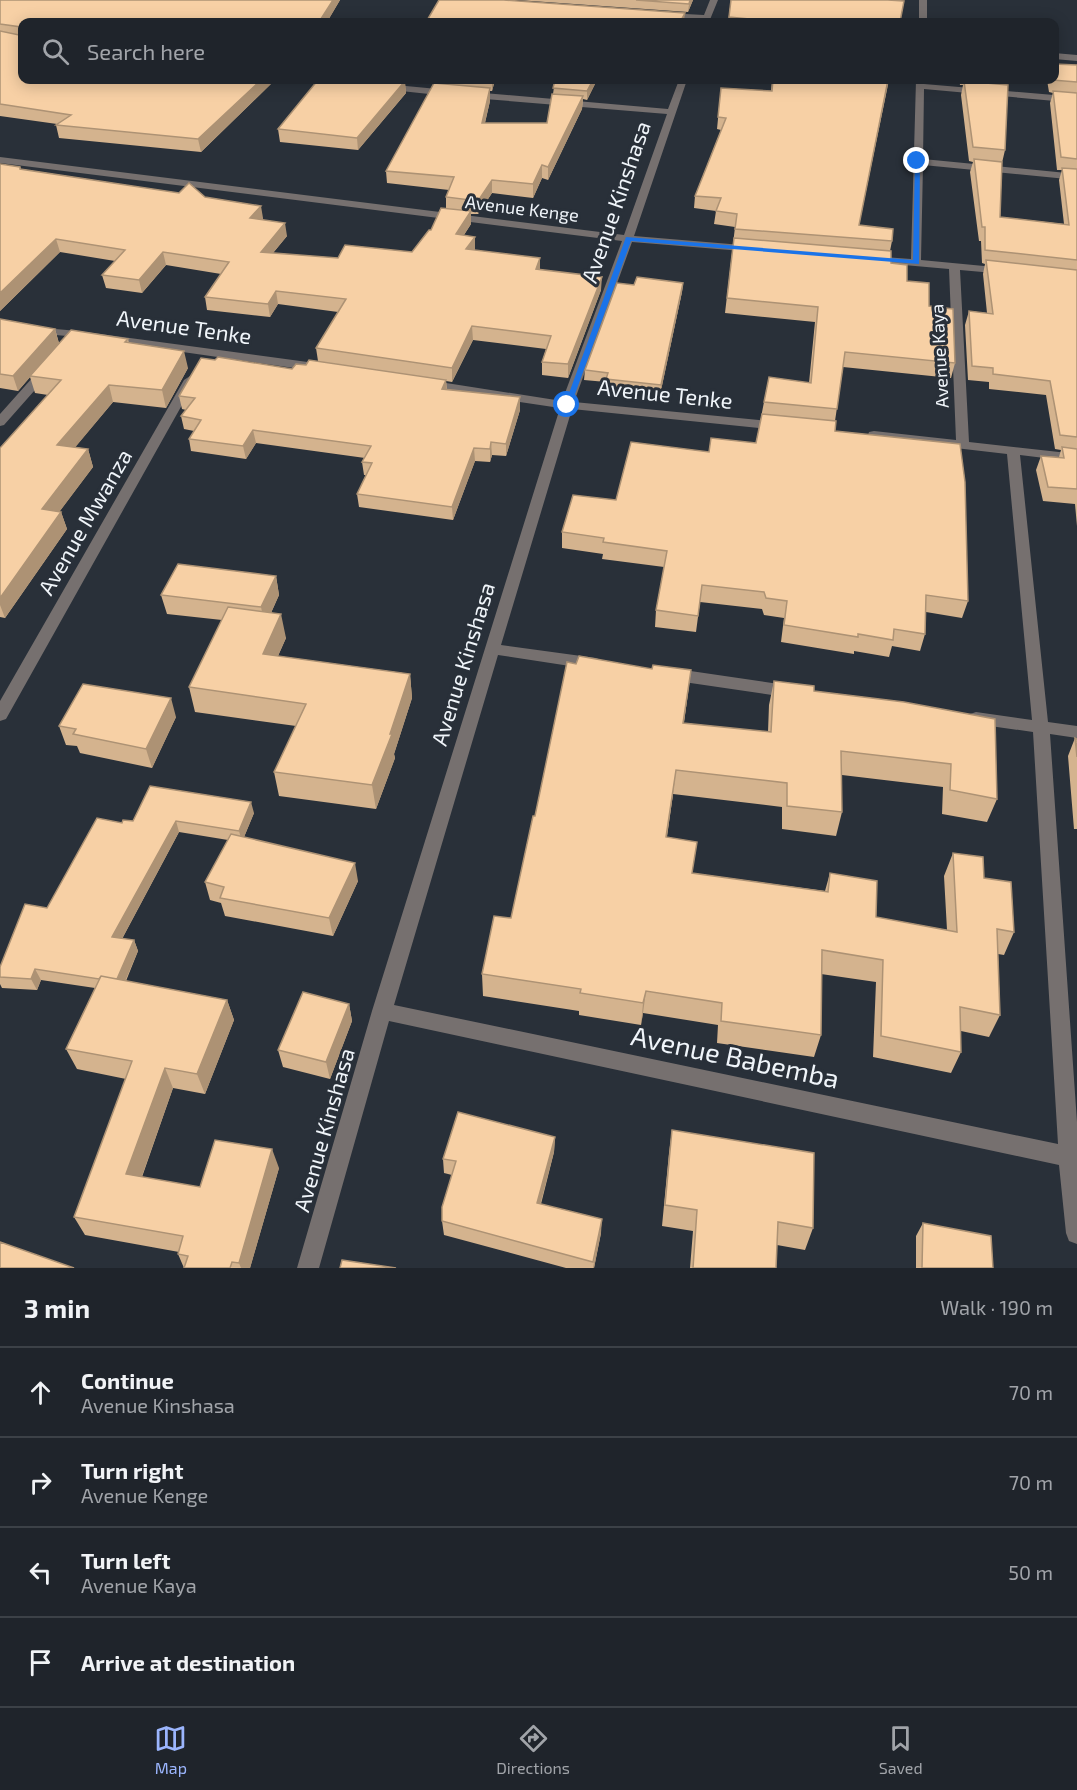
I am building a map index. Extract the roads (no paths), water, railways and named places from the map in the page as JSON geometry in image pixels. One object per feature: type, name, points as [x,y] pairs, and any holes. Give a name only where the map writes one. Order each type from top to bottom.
[{"type":"street","points":[[707,18],[714,0]]},
{"type":"street","points":[[923,0],[923,18]]},
{"type":"street","points":[[660,15],[688,18]]},
{"type":"street","points":[[1059,56],[1077,58]]},
{"type":"street","name":"Avenue Kinshasa","points":[[308,1268],[382,1011],[567,405],[681,84]]},
{"type":"street","points":[[916,262],[920,84]]},
{"type":"street","points":[[929,84],[1077,100]]},
{"type":"street","points":[[371,86],[670,112]]},
{"type":"street","name":"Avenue Kenge","points":[[0,160],[628,239],[766,250]]},
{"type":"street","points":[[917,161],[1077,177]]},
{"type":"street","points":[[858,258],[1021,273]]},
{"type":"street","name":"Avenue Kaya","points":[[954,266],[963,444]]},
{"type":"street","name":"Avenue Tenke","points":[[0,327],[200,361],[322,368]]},
{"type":"street","points":[[0,422],[54,361]]},
{"type":"street","name":"Avenue Mwanza","points":[[0,715],[200,361]]},
{"type":"street","name":"Avenue Tenke","points":[[416,382],[567,405],[788,427]]},
{"type":"street","points":[[858,434],[1077,458]]},
{"type":"street","points":[[1013,451],[1041,727],[1077,1233]]},
{"type":"street","points":[[491,649],[608,666]]},
{"type":"street","points":[[655,672],[807,694]]},
{"type":"street","points":[[959,715],[1077,732]]},
{"type":"street","name":"Avenue Babemba","points":[[382,1011],[1073,1157]]}]
